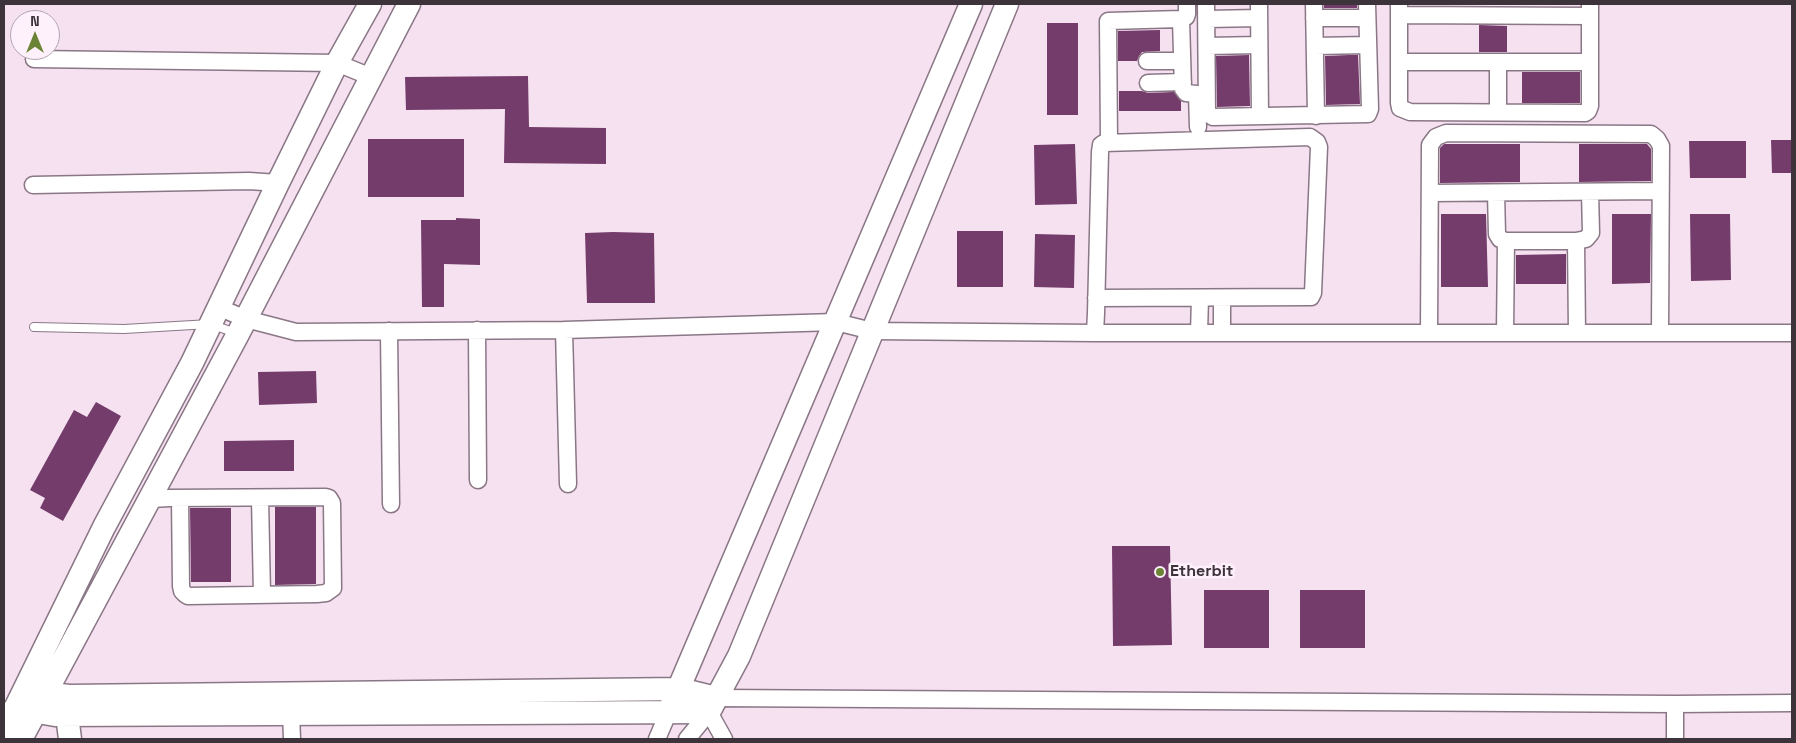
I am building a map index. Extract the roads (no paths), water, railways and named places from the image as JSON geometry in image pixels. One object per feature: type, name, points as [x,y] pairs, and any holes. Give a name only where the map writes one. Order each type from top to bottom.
[{"type":"street","points":[[20,719],[104,527],[192,363],[337,62],[370,4]]},
{"type":"street","points":[[20,719],[150,499],[242,327],[409,4]]},
{"type":"street","points":[[657,739],[971,4]]},
{"type":"street","points":[[687,739],[712,705],[739,656],[1007,4]]},
{"type":"street","points":[[1109,141],[1108,21],[1181,19],[1186,17],[1187,4]]},
{"type":"street","points":[[1399,9],[1590,10],[1590,106],[1587,112],[1410,112],[1400,108],[1399,9]]},
{"type":"street","points":[[1260,116],[1259,11],[1206,11],[1208,115],[1213,117],[1316,116],[1368,114],[1370,109],[1367,11],[1314,11],[1316,116]]},
{"type":"street","points":[[1181,19],[1183,91],[1197,94],[1198,127]]},
{"type":"street","points":[[1315,46],[1368,45]]},
{"type":"street","points":[[1207,46],[1259,46]]},
{"type":"street","points":[[60,58],[337,62],[371,77]]},
{"type":"street","points":[[1147,61],[1182,61]]},
{"type":"street","points":[[1400,62],[1590,62]]},
{"type":"street","points":[[1498,62],[1498,112]]},
{"type":"street","points":[[1148,83],[1182,82]]},
{"type":"street","points":[[1429,333],[1430,145],[1436,137],[1446,133],[1651,134],[1658,139],[1660,146],[1660,333]]},
{"type":"street","points":[[1095,333],[1100,152],[1101,145],[1109,141],[1310,137],[1318,142],[1312,295],[1308,298],[1096,298]]},
{"type":"street","points":[[33,185],[249,181],[278,183]]},
{"type":"street","points":[[1430,193],[1660,191]]},
{"type":"street","points":[[1496,193],[1496,234],[1500,239],[1506,241],[1576,241],[1586,239],[1590,233],[1590,192]]},
{"type":"street","points":[[1504,333],[1506,241]]},
{"type":"street","points":[[1576,241],[1577,333]]},
{"type":"street","points":[[1200,298],[1200,333]]},
{"type":"street","points":[[1222,298],[1222,333]]},
{"type":"street","points":[[215,315],[242,327],[296,332],[564,330],[836,322],[872,331],[1095,333],[1792,333]]},
{"type":"street","points":[[477,330],[478,480]]},
{"type":"street","points":[[564,330],[568,484]]},
{"type":"street","points":[[389,331],[391,504]]},
{"type":"street","points":[[150,499],[180,498],[326,498],[331,500],[333,588],[326,593],[317,594],[188,596],[182,591],[180,498]]},
{"type":"street","points":[[260,498],[262,595]]},
{"type":"street","points":[[20,719],[69,696],[679,689],[712,705],[724,739]]},
{"type":"street","points":[[20,719],[67,715],[669,711],[712,705],[1792,703]]},
{"type":"street","points":[[1675,704],[1675,739]]},
{"type":"street","points":[[291,713],[292,739]]},
{"type":"street","points":[[67,715],[70,739]]},
{"type":"lane","points":[[34,327],[124,330],[215,315]]},
{"type":"place","name":"Etherbit","points":[[1160,572]]}]
